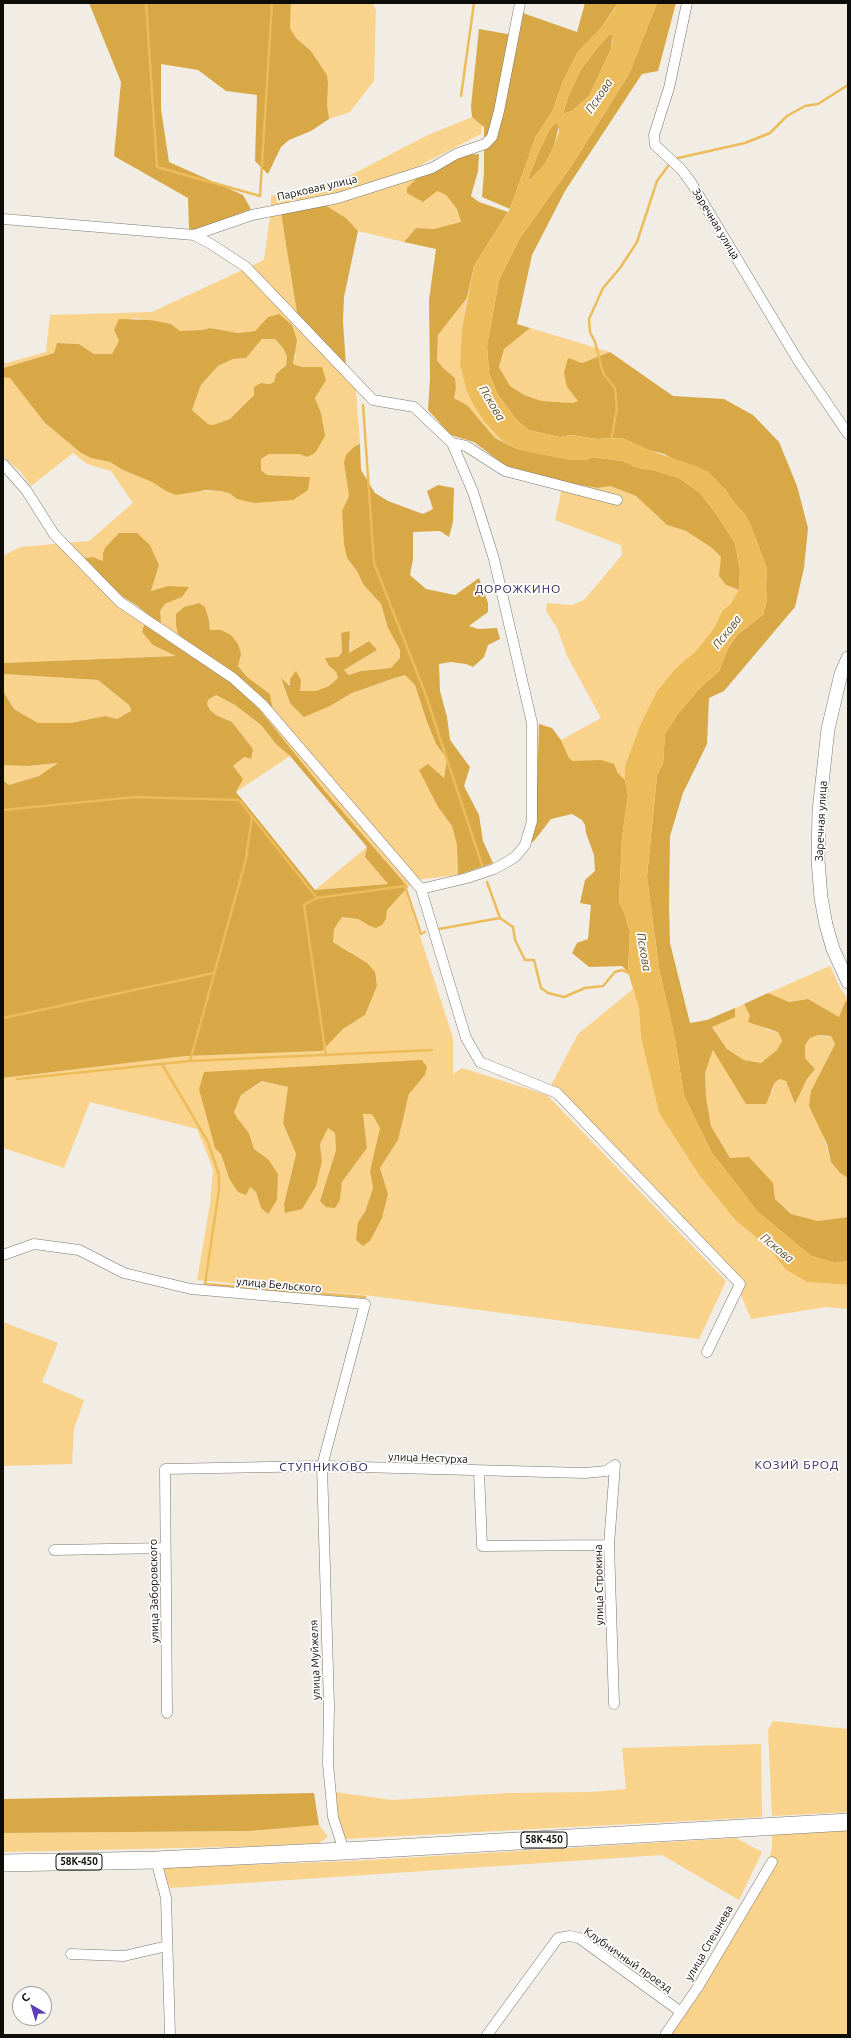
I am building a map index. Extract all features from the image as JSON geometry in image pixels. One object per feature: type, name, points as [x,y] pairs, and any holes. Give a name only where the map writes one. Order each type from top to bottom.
[{"type":"highway","name":"58К-450","points":[[3,1864],[156,1860],[344,1851],[848,1822]]},
{"type":"street","name":"Парковая улица","points":[[3,219],[194,235],[252,215],[338,198],[432,168],[456,154],[474,150],[485,144],[492,137],[499,111],[520,3]]},
{"type":"street","name":"Заречная улица","points":[[687,3],[669,88],[654,135],[655,145],[681,170],[692,184],[799,362],[848,434]]},
{"type":"street","points":[[194,235],[212,244],[246,267],[373,400],[414,407],[452,443],[473,492],[494,559],[532,723],[532,821],[525,845],[516,856],[507,862],[494,869],[467,878],[421,889]]},
{"type":"street","points":[[452,443],[466,446],[505,471],[617,500]]},
{"type":"street","points":[[3,464],[26,490],[54,534],[120,602],[233,678],[262,705],[421,889],[466,1038],[480,1062],[557,1093],[740,1284],[707,1352]]},
{"type":"street","name":"Заречная улица","points":[[848,658],[841,674],[828,728],[819,811],[818,860],[820,891],[826,925],[833,949],[848,982]]},
{"type":"street","name":"улица Бельского","points":[[3,1255],[34,1244],[79,1250],[124,1273],[191,1289],[365,1304],[322,1466]]},
{"type":"street","name":"улица Нестурха","points":[[165,1469],[322,1466],[479,1471],[584,1472],[606,1471],[616,1465]]},
{"type":"street","name":"улица Строкина","points":[[614,1704],[609,1545],[616,1465]]},
{"type":"street","name":"улица Муйжеля","points":[[322,1466],[329,1706],[328,1764],[333,1818],[344,1851]]},
{"type":"street","name":"улица Заборовского","points":[[165,1469],[168,1713]]},
{"type":"street","points":[[479,1471],[482,1546],[609,1545]]},
{"type":"street","points":[[54,1550],[165,1548]]},
{"type":"street","points":[[156,1860],[166,1898],[170,2035]]},
{"type":"street","name":"улица Спешнева","points":[[665,2035],[698,1987],[772,1862]]},
{"type":"street","name":"Клубничный проезд","points":[[487,2035],[558,1938],[570,1936],[579,1938],[681,2012]]},
{"type":"street","points":[[71,1954],[124,1956],[167,1946]]},
{"type":"shaded area","points":[[89,3],[291,3],[290,28],[296,38],[311,51],[327,75],[327,104],[329,119],[311,131],[289,140],[281,147],[268,174],[255,161],[257,95],[226,91],[198,70],[161,64],[161,109],[169,162],[243,195],[251,209],[202,229],[189,229],[188,198],[114,156],[121,82]]},
{"type":"shaded area","points":[[291,3],[373,3],[376,10],[374,81],[350,112],[329,119],[327,104],[327,75],[311,51],[296,38],[290,28]]},
{"type":"shaded area","points":[[585,3],[616,3],[616,6],[601,28],[578,52],[563,81],[552,112],[536,136],[510,209],[482,197],[484,172],[484,127],[472,117],[471,106],[479,29],[513,35],[517,11],[577,32]]},
{"type":"shaded area","points":[[657,3],[676,3],[658,71],[642,74],[565,191],[532,255],[517,324],[530,328],[504,349],[499,367],[510,386],[524,395],[542,401],[573,403],[578,401],[567,387],[564,373],[568,358],[582,363],[610,352],[673,396],[724,399],[753,415],[779,442],[797,486],[808,528],[804,568],[795,607],[724,691],[709,698],[707,744],[683,793],[670,836],[670,943],[690,1023],[707,1020],[735,1008],[735,1017],[712,1027],[727,1049],[744,1060],[761,1063],[777,1050],[782,1041],[778,1032],[748,1022],[750,1016],[744,1004],[768,993],[789,1002],[808,999],[839,1017],[845,1002],[848,1000],[848,1178],[840,1173],[831,1162],[827,1144],[809,1106],[811,1091],[835,1044],[831,1036],[818,1035],[810,1038],[805,1045],[805,1058],[815,1069],[807,1079],[795,1104],[786,1081],[780,1079],[775,1082],[766,1104],[746,1104],[713,1050],[705,1073],[706,1097],[711,1126],[730,1158],[749,1157],[773,1183],[775,1199],[791,1214],[818,1221],[848,1217],[848,1261],[835,1263],[811,1256],[758,1212],[712,1153],[684,1096],[675,1039],[659,968],[647,877],[657,775],[663,763],[665,734],[677,715],[699,689],[719,671],[728,648],[738,634],[763,615],[767,600],[767,569],[751,526],[744,513],[735,504],[725,489],[664,454],[648,450],[622,438],[597,439],[571,435],[560,437],[528,430],[516,419],[498,395],[489,373],[487,346],[499,280],[520,238],[572,165],[629,74]]},
{"type":"shaded area","points":[[610,34],[613,36],[611,49],[589,96],[572,111],[563,114],[568,97],[580,71],[597,48]]},
{"type":"shaded area","points":[[472,117],[482,125],[481,134],[409,171],[334,194],[271,209],[271,196],[343,179],[428,135]]},
{"type":"shaded area","points":[[557,122],[559,126],[554,146],[545,164],[529,181],[528,179],[540,149],[550,128]]},
{"type":"shaded area","points":[[479,154],[478,171],[471,196],[479,202],[508,212],[474,266],[467,298],[438,335],[437,360],[443,368],[455,378],[456,388],[454,398],[467,405],[495,438],[517,449],[571,460],[586,460],[592,457],[623,461],[638,468],[653,470],[679,478],[700,493],[715,512],[735,543],[740,571],[739,590],[726,585],[719,576],[721,557],[712,548],[686,531],[667,525],[636,496],[610,486],[598,488],[562,482],[506,466],[474,442],[451,435],[428,410],[430,378],[429,300],[436,249],[404,242],[416,228],[434,229],[461,222],[457,209],[446,195],[437,191],[423,202],[407,193],[407,188],[420,175],[463,155]]},
{"type":"shaded area","points":[[420,175],[437,191],[446,195],[457,209],[461,223],[434,229],[416,228],[404,242],[358,231],[346,218],[325,205]]},
{"type":"shaded area","points":[[325,205],[346,218],[358,231],[344,297],[343,321],[346,367],[297,313],[281,213]]},
{"type":"shaded area","points":[[281,213],[297,313],[292,325],[302,331],[346,375],[356,390],[360,444],[355,446],[344,463],[349,496],[342,512],[347,558],[357,571],[363,584],[381,604],[388,628],[400,650],[400,658],[391,668],[361,671],[349,675],[344,670],[377,650],[368,641],[349,653],[351,641],[341,633],[342,652],[329,666],[336,672],[338,679],[329,686],[316,691],[300,691],[281,679],[290,703],[330,706],[352,693],[405,675],[415,685],[436,744],[447,759],[444,778],[430,790],[438,807],[452,826],[457,845],[458,875],[415,880],[408,887],[230,682],[270,694],[247,677],[238,666],[221,630],[210,630],[205,607],[199,603],[184,607],[179,638],[160,624],[160,611],[165,604],[182,597],[168,586],[151,591],[159,565],[150,545],[103,561],[93,557],[84,558],[76,564],[119,606],[144,625],[142,632],[177,656],[3,663],[3,556],[20,547],[89,541],[133,503],[111,471],[87,464],[73,453],[31,486],[20,471],[3,457],[3,377],[10,377],[45,423],[81,453],[91,458],[110,462],[123,470],[152,482],[166,491],[220,491],[229,493],[237,499],[308,490],[309,477],[267,475],[261,470],[261,459],[268,454],[299,454],[307,457],[321,413],[315,398],[322,367],[302,367],[293,364],[296,355],[268,317],[255,331],[238,333],[210,328],[180,331],[171,324],[134,318],[114,330],[119,341],[112,355],[94,354],[79,344],[57,343],[54,353],[3,368],[3,364],[46,352],[50,315],[152,312],[264,260],[270,216]]},
{"type":"shaded area","points":[[467,298],[462,328],[460,366],[466,389],[483,420],[502,441],[495,438],[467,405],[454,398],[456,388],[455,378],[443,368],[437,360],[438,335]]},
{"type":"shaded area","points":[[279,314],[292,325],[297,340],[293,364],[302,367],[322,367],[326,380],[315,398],[321,413],[325,436],[315,453],[307,457],[299,454],[269,454],[261,459],[261,470],[267,475],[310,477],[308,490],[293,500],[254,503],[237,499],[229,493],[220,491],[206,490],[176,495],[166,491],[152,482],[123,470],[110,462],[91,458],[81,453],[45,423],[10,378],[3,377],[3,368],[54,353],[57,343],[79,344],[94,354],[112,354],[119,341],[114,330],[119,319],[150,320],[171,324],[180,331],[210,328],[238,333],[255,331],[268,317]],"holes":[[[262,339],[275,339],[283,348],[287,356],[286,365],[276,374],[274,382],[270,384],[261,383],[254,387],[254,395],[230,419],[213,425],[208,424],[192,410],[201,385],[218,366],[233,359],[246,358]]]},
{"type":"shaded area","points":[[530,328],[610,352],[582,363],[568,359],[567,387],[578,401],[573,403],[542,401],[524,395],[510,386],[499,367],[503,349]]},
{"type":"shaded area","points":[[262,339],[275,339],[283,348],[287,356],[286,364],[276,374],[274,382],[270,384],[261,383],[254,395],[230,419],[213,425],[208,424],[192,410],[201,385],[218,366],[233,359],[246,358]]},
{"type":"shaded area","points":[[360,444],[361,470],[375,493],[388,501],[423,514],[433,509],[427,491],[438,485],[454,488],[453,522],[449,537],[440,531],[413,532],[413,559],[410,575],[426,589],[455,595],[479,578],[488,603],[488,612],[469,626],[478,629],[497,628],[500,639],[488,645],[484,657],[473,667],[466,664],[451,662],[439,664],[440,691],[447,717],[450,740],[470,767],[464,786],[479,815],[483,841],[493,863],[458,875],[457,845],[452,826],[438,807],[419,770],[428,764],[444,778],[447,759],[436,744],[415,685],[405,675],[352,693],[330,706],[304,717],[290,703],[281,678],[290,686],[290,679],[296,671],[301,680],[300,691],[316,691],[329,686],[338,678],[336,672],[329,666],[325,658],[338,657],[342,652],[341,633],[350,631],[349,653],[369,641],[377,650],[344,670],[349,675],[361,671],[391,668],[400,658],[400,650],[388,628],[381,604],[363,584],[357,571],[347,558],[344,544],[342,511],[349,496],[344,463],[346,455],[355,446]]},
{"type":"shaded area","points":[[562,482],[598,488],[610,486],[636,496],[667,525],[686,531],[712,548],[721,557],[726,585],[739,590],[730,606],[723,611],[714,628],[696,651],[676,668],[657,691],[641,723],[625,766],[625,780],[617,772],[573,761],[569,758],[561,740],[601,718],[567,656],[557,628],[546,611],[547,603],[572,605],[584,600],[622,555],[621,545],[555,520]]},
{"type":"shaded area","points":[[119,533],[137,533],[150,545],[159,565],[151,591],[168,586],[189,587],[182,597],[165,604],[160,611],[161,624],[179,637],[176,626],[176,614],[184,607],[199,603],[205,607],[210,630],[221,630],[231,635],[238,644],[241,654],[238,666],[247,677],[270,694],[273,712],[230,682],[258,708],[324,790],[408,887],[387,910],[386,919],[382,925],[376,928],[358,919],[342,917],[334,929],[333,942],[367,963],[375,972],[377,986],[365,1015],[343,1029],[322,1051],[186,1056],[3,1078],[3,780],[9,785],[39,776],[58,763],[28,766],[3,765],[3,691],[14,709],[38,723],[70,723],[105,716],[117,719],[131,711],[130,706],[98,680],[3,674],[3,663],[176,656],[153,645],[142,632],[144,625],[160,624],[136,605],[123,597],[84,558],[93,557],[103,561],[103,553],[105,548]],"holes":[[[216,695],[235,705],[261,725],[276,744],[290,756],[367,847],[365,857],[388,884],[315,890],[236,792],[243,779],[233,766],[244,757],[251,759],[253,749],[232,722],[216,715],[210,710],[207,704],[208,700]]]},
{"type":"shaded area","points":[[3,674],[98,680],[130,706],[131,711],[117,719],[105,716],[70,723],[38,723],[14,709],[3,691]]},
{"type":"shaded area","points":[[216,695],[235,705],[261,725],[276,744],[290,756],[236,792],[233,766],[253,749],[232,722],[216,715],[210,710],[206,703]]},
{"type":"shaded area","points":[[539,724],[552,728],[561,740],[569,758],[573,761],[601,760],[614,764],[617,772],[625,780],[628,795],[622,838],[619,902],[624,912],[630,932],[628,972],[622,966],[589,967],[572,953],[577,943],[588,939],[591,905],[580,903],[585,880],[595,871],[594,855],[586,833],[585,825],[582,820],[572,814],[551,819],[534,841],[530,843],[536,822]]},
{"type":"shaded area","points":[[59,763],[39,776],[9,785],[3,780],[3,765],[28,766]]},
{"type":"shaded area","points":[[367,847],[365,857],[388,884],[315,890]]},
{"type":"shaded area","points":[[405,890],[453,1038],[453,1074],[462,1068],[547,1095],[726,1281],[699,1339],[373,1296],[197,1280],[210,1204],[213,1169],[197,1129],[90,1102],[64,1168],[3,1148],[3,1078],[186,1056],[322,1051],[343,1029],[365,1015],[377,986],[349,951],[333,942],[334,929],[342,917],[358,919],[368,925],[386,919],[387,910]],"holes":[[[204,1072],[425,1075],[409,1094],[398,1140],[380,1168],[388,1194],[358,1222],[365,1212],[373,1188],[370,1171],[380,1128],[372,1113],[363,1114],[367,1148],[342,1182],[340,1200],[320,1201],[336,1150],[335,1133],[328,1128],[320,1144],[322,1161],[284,1204],[296,1154],[283,1123],[288,1087],[263,1081],[241,1095],[234,1112],[249,1133],[254,1149],[268,1159],[268,1214],[261,1208],[256,1192],[249,1186],[229,1178],[221,1154]]]},
{"type":"shaded area","points":[[830,966],[840,988],[848,999],[839,1017],[808,999],[788,1002],[768,993]]},
{"type":"shaded area","points":[[633,989],[639,1009],[641,1038],[659,1113],[699,1175],[736,1221],[766,1245],[786,1270],[807,1282],[848,1285],[848,1309],[826,1307],[751,1319],[738,1288],[548,1091],[578,1034]]},
{"type":"shaded area","points":[[744,1004],[750,1016],[767,1030],[778,1032],[782,1041],[777,1050],[761,1063],[744,1060],[727,1049],[712,1026],[734,1017],[735,1008]]},
{"type":"shaded area","points":[[818,1035],[827,1037],[831,1035],[835,1044],[811,1091],[831,1162],[840,1173],[848,1178],[848,1217],[818,1221],[791,1214],[775,1199],[773,1183],[730,1158],[711,1126],[706,1097],[705,1073],[713,1050],[722,1063],[772,1093],[775,1082],[780,1079],[786,1081],[795,1104],[807,1079],[815,1069],[805,1058],[805,1045],[810,1038]]},
{"type":"shaded area","points":[[422,1060],[427,1067],[425,1075],[409,1094],[398,1140],[380,1168],[388,1194],[382,1218],[370,1241],[363,1246],[356,1240],[358,1222],[365,1212],[373,1188],[370,1171],[380,1128],[372,1114],[363,1114],[367,1148],[342,1182],[340,1200],[335,1208],[326,1207],[320,1201],[336,1150],[335,1133],[328,1128],[320,1144],[322,1161],[316,1186],[302,1209],[285,1213],[284,1204],[296,1154],[283,1123],[288,1087],[262,1081],[241,1095],[234,1112],[249,1133],[254,1149],[268,1159],[278,1174],[277,1200],[268,1214],[261,1208],[256,1192],[250,1187],[246,1195],[238,1192],[229,1178],[221,1154],[215,1148],[199,1089],[204,1072]]},
{"type":"shaded area","points":[[3,1322],[58,1343],[42,1382],[84,1400],[74,1429],[72,1464],[3,1466]]},
{"type":"shaded area","points":[[773,1721],[848,1729],[848,1812],[772,1816],[768,1730]]},
{"type":"shaded area","points":[[761,1744],[762,1817],[345,1839],[336,1818],[335,1792],[392,1800],[508,1793],[591,1792],[626,1789],[622,1748]]},
{"type":"shaded area","points":[[314,1793],[319,1825],[250,1831],[3,1833],[3,1799]]},
{"type":"shaded area","points":[[319,1825],[328,1837],[319,1843],[266,1846],[3,1852],[3,1833],[250,1831]]},
{"type":"shaded area","points":[[848,1829],[848,2035],[666,2035],[769,1859],[772,1848],[772,1835]]},
{"type":"shaded area","points":[[736,1838],[762,1852],[739,1900],[662,1855],[170,1888],[163,1868],[352,1861]]},
{"type":"water","name":"Пскова","points":[[616,3],[657,3],[629,74],[572,165],[520,238],[499,280],[487,346],[489,373],[498,395],[516,419],[528,430],[560,437],[571,435],[597,439],[622,438],[648,450],[696,466],[709,472],[725,489],[735,504],[744,513],[751,526],[767,569],[767,600],[763,615],[738,634],[728,648],[719,671],[699,689],[677,715],[665,734],[663,763],[657,775],[647,876],[659,968],[675,1039],[684,1096],[712,1153],[758,1212],[811,1256],[835,1263],[848,1261],[848,1285],[807,1282],[786,1270],[766,1245],[736,1221],[699,1175],[659,1113],[641,1038],[639,1009],[628,972],[630,932],[624,912],[619,902],[622,838],[628,795],[625,780],[625,766],[641,723],[657,691],[676,668],[696,651],[714,628],[723,610],[730,605],[739,590],[740,571],[735,543],[715,512],[700,493],[679,478],[653,470],[638,468],[623,461],[592,457],[586,460],[571,460],[533,453],[517,449],[502,441],[483,420],[473,404],[466,389],[460,365],[462,328],[474,266],[510,209],[536,136],[552,112],[563,81],[578,52],[601,28],[616,7]],"holes":[[[610,34],[613,36],[611,49],[589,96],[572,111],[563,114],[568,97],[580,71],[597,48]],[[557,123],[559,126],[559,132],[554,146],[545,164],[529,181],[528,179],[550,128]]]},
{"type":"waterway","points":[[146,3],[157,167],[260,196],[272,3]]},
{"type":"waterway","points":[[461,96],[474,3]]},
{"type":"waterway","points":[[678,158],[745,143],[770,133],[787,116],[805,106],[818,104],[848,85]]},
{"type":"waterway","points":[[611,441],[617,408],[615,388],[603,373],[595,342],[590,332],[589,319],[603,288],[620,268],[637,242],[657,181],[668,166]]},
{"type":"waterway","points":[[363,405],[374,563],[425,693],[483,868]]},
{"type":"waterway","points":[[3,810],[135,797],[239,800],[317,898],[405,886],[421,934],[425,932]]},
{"type":"waterway","points":[[17,1079],[190,1061],[246,859],[252,816]]},
{"type":"waterway","points":[[487,882],[500,918]]},
{"type":"waterway","points":[[317,898],[304,905],[326,1056]]},
{"type":"waterway","points":[[439,929],[500,918],[513,927],[515,940],[525,960],[534,960],[541,988],[548,993],[564,997],[585,988],[603,986],[615,972],[622,970],[629,973]]},
{"type":"waterway","points":[[3,1018],[214,973]]},
{"type":"waterway","points":[[190,1061],[432,1050]]},
{"type":"waterway","points":[[162,1064],[208,1142],[219,1175],[219,1190],[205,1284],[365,1297]]},
{"type":"district","name":"ДОРОЖКИНО","points":[[518,589]]},
{"type":"district","name":"КОЗИЙ БРОД","points":[[797,1465]]},
{"type":"district","name":"СТУПНИКОВО","points":[[324,1467]]}]
